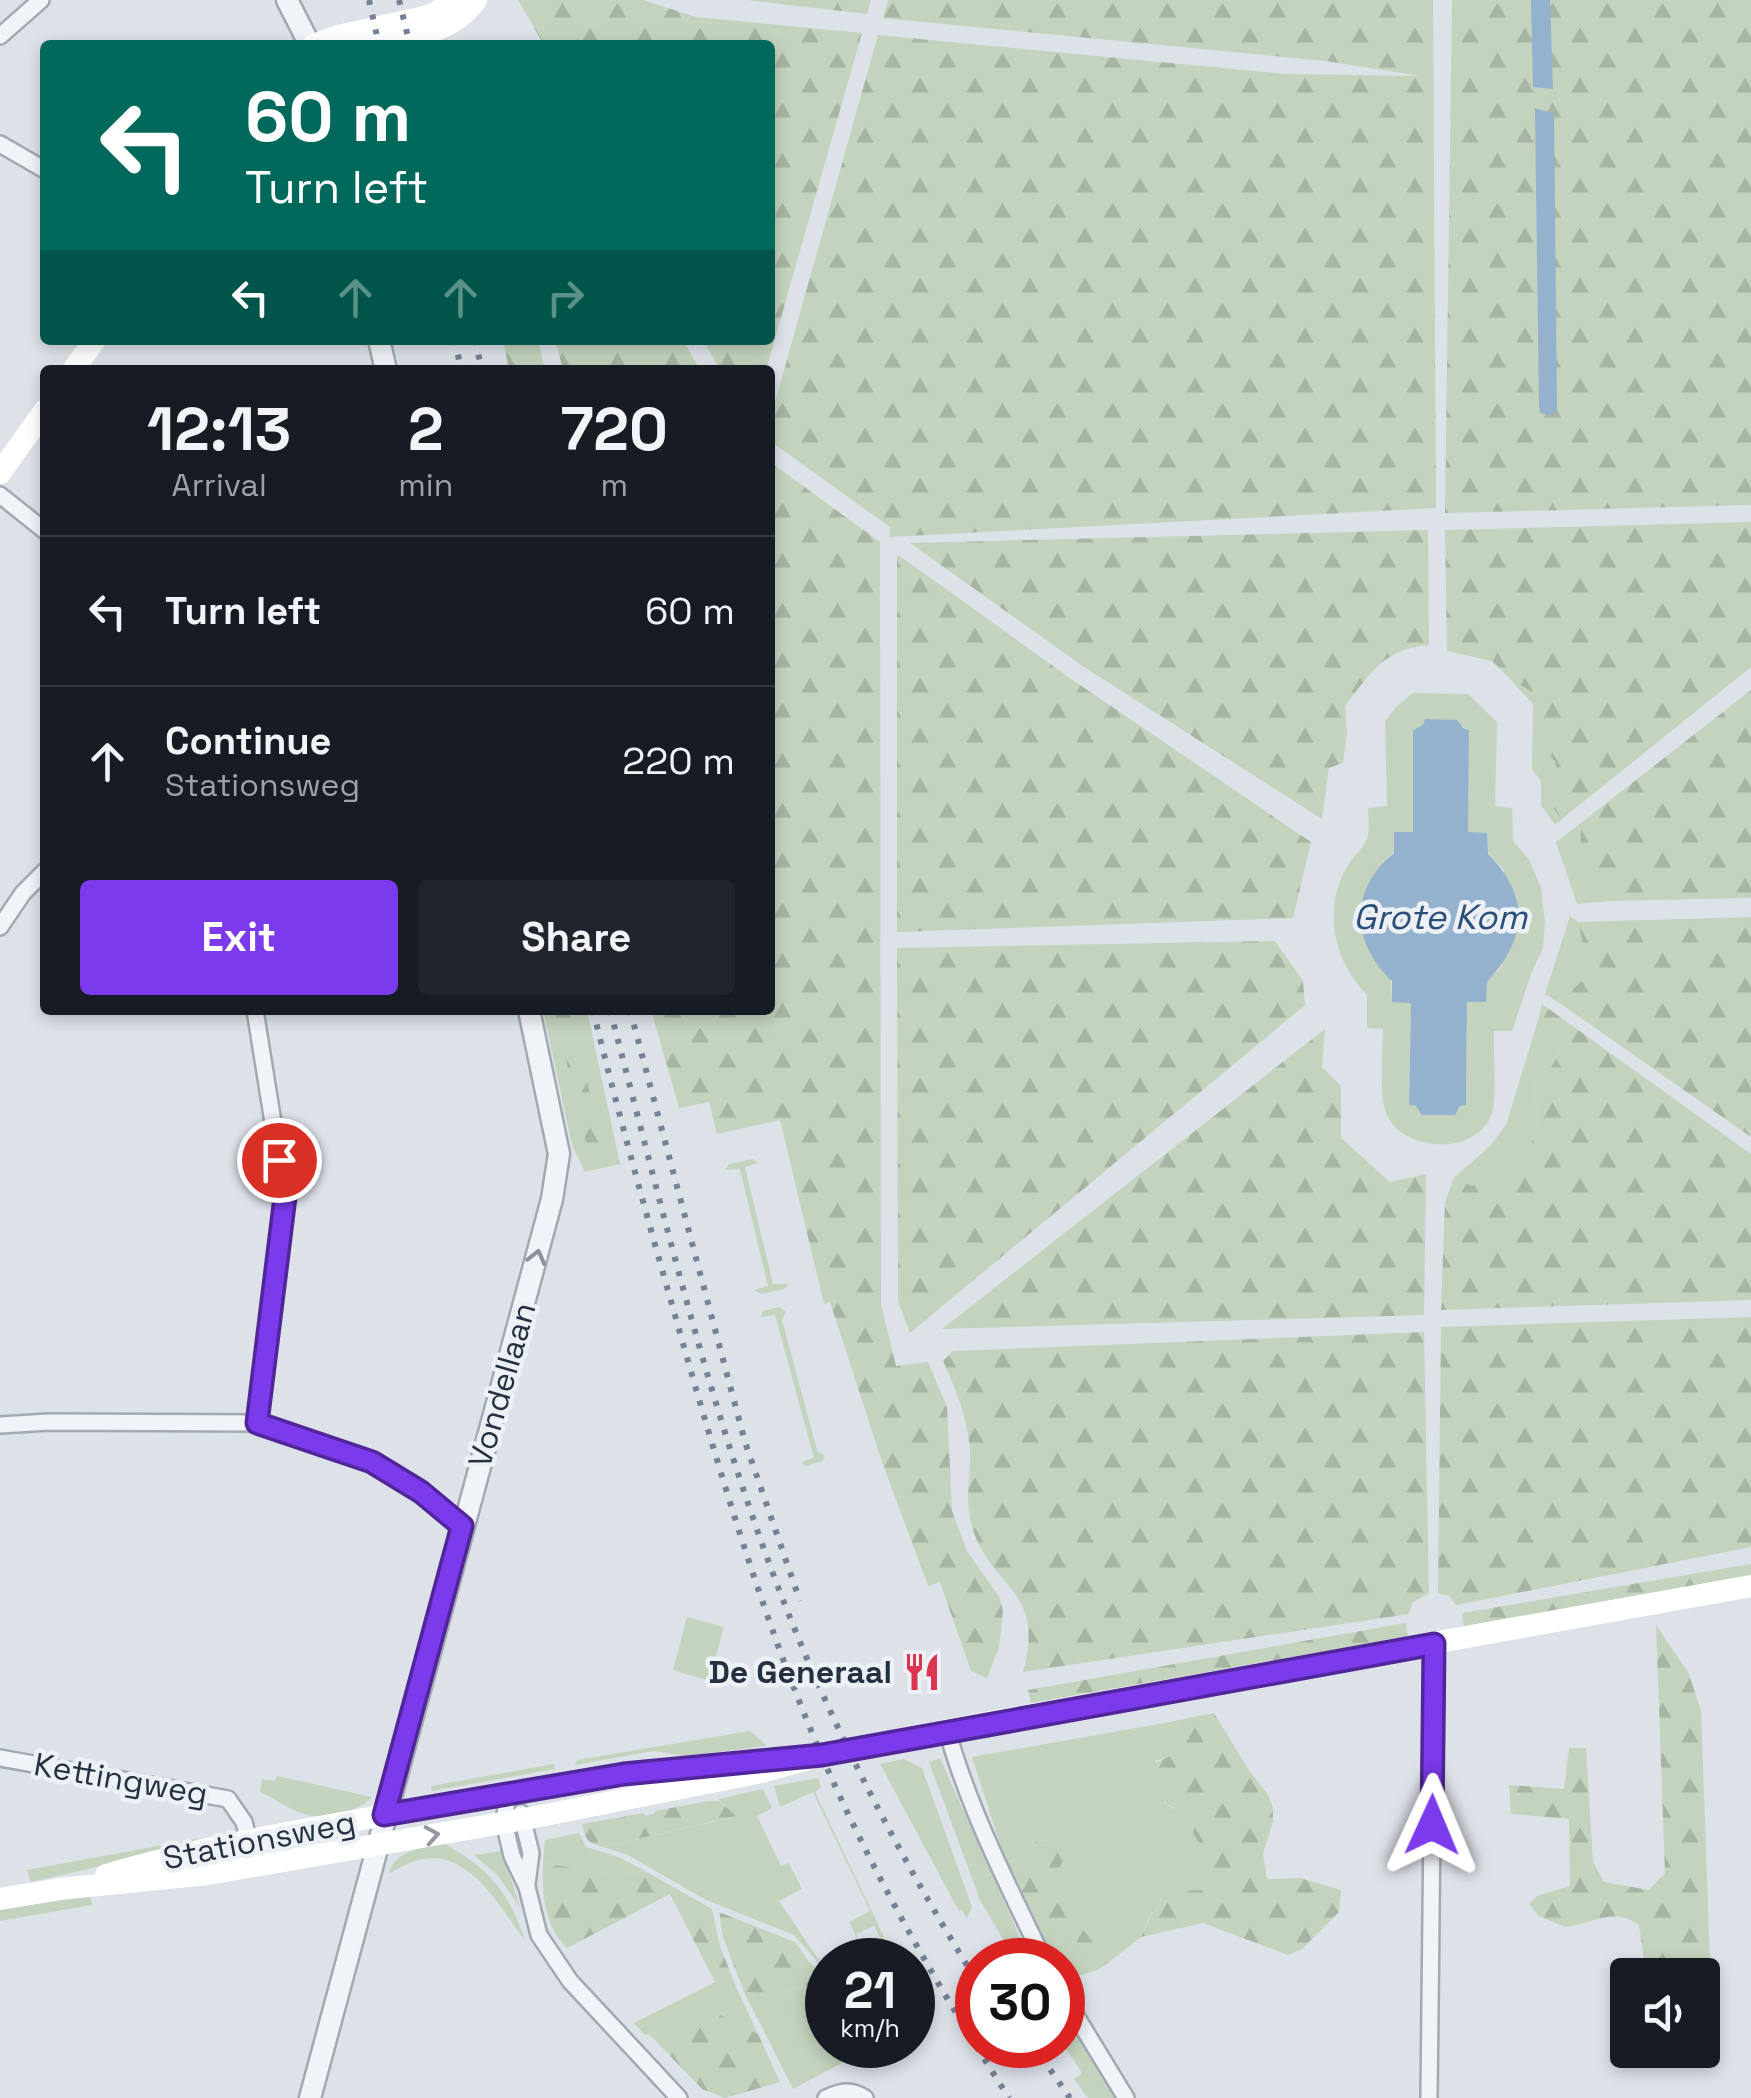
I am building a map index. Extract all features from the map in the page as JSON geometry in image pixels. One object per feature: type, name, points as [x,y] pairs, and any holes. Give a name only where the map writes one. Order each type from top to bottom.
[{"type":"main road","points":[[326,40],[424,18],[451,0]]},
{"type":"main road","points":[[401,40],[456,22],[476,0]]},
{"type":"main road","points":[[0,474],[40,417]]},
{"type":"main road","points":[[822,1755],[1751,1586]]},
{"type":"main road","name":"Stationsweg","points":[[0,1899],[59,1888],[169,1856],[249,1839],[508,1793],[624,1774],[822,1755]]},
{"type":"main road","name":"Stationsweg","points":[[59,1888],[174,1880],[514,1821],[762,1772],[822,1755]]},
{"type":"street","points":[[0,36],[41,0]]},
{"type":"street","points":[[287,0],[309,40]]},
{"type":"street","points":[[0,144],[40,167]]},
{"type":"street","points":[[0,494],[40,527]]},
{"type":"street","points":[[0,927],[23,893],[40,877]]},
{"type":"street","points":[[256,1015],[285,1197],[257,1423]]},
{"type":"street","name":"Vondellaan","points":[[310,2098],[531,1283],[556,1176],[559,1154],[555,1130],[529,1015]]},
{"type":"street","points":[[0,1425],[257,1423],[372,1462],[421,1492],[462,1526]]},
{"type":"street","points":[[1428,2098],[1434,1644]]},
{"type":"street","points":[[947,1730],[956,1762],[1034,1938]]},
{"type":"street","name":"Kettingweg","points":[[0,1758],[228,1799],[244,1822],[255,1866]]},
{"type":"street","points":[[508,1793],[514,1821],[530,1853],[527,1887],[539,1935],[551,1957],[679,2098]]},
{"type":"street","points":[[1085,2031],[1126,2098]]},
{"type":"street","points":[[826,2098],[842,2091],[866,2098]]},
{"type":"green space","points":[[518,0],[643,0],[696,17],[862,33],[775,338],[775,40],[541,40]]},
{"type":"green space","points":[[748,0],[871,0],[867,14]]},
{"type":"green space","points":[[888,0],[1433,0],[1436,508],[889,537],[890,527],[775,445],[775,402],[878,35],[1285,74],[1420,76],[1325,61],[883,18]]},
{"type":"green space","points":[[1452,0],[1751,0],[1751,505],[1445,513]]},
{"type":"green space","points":[[504,345],[539,345],[544,365],[508,365]]},
{"type":"green space","points":[[556,345],[686,345],[697,365],[562,365]]},
{"type":"green space","points":[[706,345],[773,345],[767,365],[717,365]]},
{"type":"green space","points":[[775,466],[880,542],[881,1304],[896,1366],[928,1362],[947,1407],[952,1511],[967,1551],[1000,1598],[1003,1611],[999,1648],[987,1678],[971,1671],[940,1582],[928,1586],[882,1462],[830,1302],[824,1304],[780,1120],[717,1134],[709,1102],[679,1108],[652,1015],[775,1015]]},
{"type":"green space","points":[[1751,522],[1751,667],[1562,819],[1554,809],[1559,793],[1555,761],[1546,753],[1537,695],[1508,677],[1492,661],[1447,651],[1445,530]]},
{"type":"green space","points":[[1428,530],[1429,645],[1389,657],[1345,706],[1343,763],[1329,768],[1322,819],[1084,667],[910,543]]},
{"type":"green space","points":[[897,554],[1074,681],[1311,842],[1293,918],[897,932]]},
{"type":"green space","points":[[1508,677],[1538,694],[1546,753],[1555,761],[1560,793],[1554,809],[1562,819],[1555,825],[1541,805],[1541,781],[1532,769],[1533,704]]},
{"type":"green space","points":[[1751,690],[1751,898],[1611,901],[1604,882],[1580,863],[1581,823]]},
{"type":"green space","points":[[1413,693],[1468,694],[1497,722],[1495,806],[1512,808],[1513,841],[1530,861],[1541,888],[1543,948],[1512,1031],[1494,1031],[1493,1109],[1475,1135],[1460,1142],[1425,1143],[1396,1128],[1387,1115],[1382,1085],[1383,1029],[1367,1028],[1367,995],[1346,966],[1335,933],[1335,899],[1348,865],[1367,839],[1368,808],[1387,806],[1385,721]],"holes":[[[1423,725],[1459,725],[1469,730],[1468,833],[1504,870],[1502,966],[1467,1002],[1466,1104],[1438,1109],[1409,1105],[1411,1002],[1392,1002],[1383,862],[1413,833],[1414,730]]]},
{"type":"green space","points":[[1581,823],[1580,863],[1604,882],[1611,901],[1577,904],[1556,842]]},
{"type":"green space","points":[[1570,916],[1578,922],[1591,974],[1558,1002],[1545,994]]},
{"type":"green space","points":[[1751,917],[1751,1137],[1558,1002],[1590,974],[1578,922]]},
{"type":"green space","points":[[1275,941],[1303,981],[1305,1005],[910,1333],[898,1301],[897,948]]},
{"type":"green space","points":[[1542,1004],[1751,1154],[1751,1300],[1441,1310],[1445,1202],[1454,1178],[1472,1186],[1502,1176],[1530,1145],[1538,1127],[1534,1081],[1550,1069],[1560,1052],[1538,1020]]},
{"type":"green space","points":[[544,1015],[588,1015],[620,1164],[585,1172],[572,1145]]},
{"type":"green space","points":[[555,1015],[570,1015],[602,1141],[588,1151]]},
{"type":"green space","points":[[1538,1020],[1560,1052],[1550,1069],[1534,1081],[1538,1127],[1530,1145],[1502,1177],[1472,1186],[1454,1178],[1490,1146],[1506,1125]]},
{"type":"green space","points":[[1325,1029],[1322,1067],[1341,1086],[1341,1138],[1390,1182],[1426,1174],[1424,1315],[942,1329]]},
{"type":"green space","points":[[753,1159],[758,1163],[745,1167],[773,1284],[788,1284],[784,1289],[761,1294],[754,1290],[768,1286],[740,1169],[725,1170],[729,1164]]},
{"type":"green space","points":[[779,1307],[786,1312],[782,1320],[817,1450],[825,1456],[822,1461],[806,1466],[801,1462],[814,1458],[775,1315],[760,1317],[763,1311]]},
{"type":"green space","points":[[1751,1317],[1751,1547],[1456,1605],[1449,1596],[1438,1593],[1441,1327]]},
{"type":"green space","points":[[1424,1332],[1429,1593],[1412,1603],[1409,1614],[1023,1672],[1028,1623],[1014,1592],[981,1548],[972,1527],[968,1498],[969,1437],[943,1361],[953,1351]]},
{"type":"green space","points":[[1751,1564],[1751,1577],[1464,1628],[1462,1613]]},
{"type":"green space","points":[[687,1617],[724,1627],[709,1681],[673,1670]]},
{"type":"green space","points":[[1406,1623],[1408,1637],[1031,1703],[1028,1690]]},
{"type":"green space","points":[[1656,1625],[1688,1672],[1701,1710],[1710,1958],[1644,1958],[1639,1925],[1621,1917],[1565,1927],[1539,1916],[1529,1904],[1537,1896],[1570,1886],[1569,1819],[1511,1814],[1509,1785],[1564,1789],[1569,1748],[1586,1748],[1593,1862],[1604,1882],[1649,1890],[1665,1873]]},
{"type":"green space","points":[[1214,1713],[1273,1807],[1273,1822],[1263,1853],[1267,1879],[1300,1878],[1341,1890],[1339,1912],[1302,1949],[1288,1955],[1203,1923],[1141,1937],[1152,1914],[1170,1897],[1186,1891],[1219,1888],[1221,1882],[1182,1813],[1149,1792],[1144,1776],[1149,1766],[1174,1750],[1164,1723]]},
{"type":"green space","points":[[1164,1723],[1174,1750],[1170,1756],[1155,1761],[1164,1803],[1182,1813],[1222,1882],[1220,1888],[1212,1891],[1159,1905],[1141,1937],[1108,1963],[1053,1882],[1053,1840],[1003,1853],[972,1757]]},
{"type":"green space","points":[[750,1731],[767,1746],[685,1756],[654,1751],[575,1765],[577,1760]]},
{"type":"green space","points":[[940,1758],[1020,1938],[1002,1938],[980,1900],[929,1762]]},
{"type":"green space","points":[[904,1759],[922,1768],[972,1907],[967,1918],[959,1911],[880,1764]]},
{"type":"green space","points":[[554,1764],[555,1769],[432,1791],[431,1786]]},
{"type":"green space","points":[[277,1776],[372,1797],[350,1811],[312,1816],[260,1792],[262,1779],[275,1781]]},
{"type":"green space","points":[[818,1778],[821,1788],[815,1792],[885,1938],[880,1938],[874,1926],[856,1934],[857,1938],[849,1922],[870,1911],[813,1792],[780,1807],[774,1786]]},
{"type":"green space","points":[[763,1789],[772,1808],[757,1816],[781,1866],[789,1863],[802,1889],[779,1901],[805,1939],[805,1948],[794,1935],[706,1900],[628,1855],[603,1847],[734,1817],[718,1799]]},
{"type":"green space","points":[[719,1801],[736,1816],[603,1847],[588,1840],[582,1824],[644,1813],[645,1816]]},
{"type":"green space","points":[[579,1833],[586,1847],[619,1857],[645,1871],[616,1875],[543,1863],[545,1840]]},
{"type":"green space","points":[[196,1839],[197,1844],[31,1882],[27,1870]]},
{"type":"green space","points":[[1053,1840],[1068,1849],[1053,1882],[1108,1963],[1098,1970],[1085,1974],[1085,1938],[1043,1938],[1003,1853]]},
{"type":"green space","points":[[443,1843],[473,1862],[495,1883],[512,1909],[525,1941],[484,1886],[452,1862],[434,1858],[413,1862],[389,1874],[403,1855]]},
{"type":"green space","points":[[502,1851],[520,1907],[498,1876],[474,1855]]},
{"type":"green space","points":[[543,1863],[616,1875],[645,1871],[712,1909],[720,1946],[736,1987],[715,1982],[670,1894],[567,1948],[553,1929],[546,1908]]},
{"type":"green space","points":[[90,1896],[92,1905],[0,1921],[0,1910]]},
{"type":"green space","points":[[719,1912],[795,1942],[805,1956],[805,1986],[770,1994],[744,1992],[723,1937]]},
{"type":"green space","points":[[715,1982],[736,1987],[758,2034],[718,2015],[645,2035],[634,2023]]},
{"type":"green space","points":[[805,1986],[805,2068],[833,2068],[793,2089],[744,1992],[770,1994]]},
{"type":"green space","points":[[718,2014],[758,2034],[780,2082],[725,2098],[702,2089],[649,2034]]},
{"type":"green space","points":[[1085,2046],[1118,2098],[1088,2098],[1074,2079],[1082,2073],[1079,2068],[1085,2068]]},
{"type":"water","points":[[1531,0],[1550,0],[1553,89],[1533,87]]},
{"type":"water","points":[[1535,108],[1554,114],[1557,411],[1549,415],[1540,413],[1539,405]]},
{"type":"water","name":"Grote Kom","points":[[1425,719],[1457,720],[1469,730],[1468,832],[1487,833],[1488,854],[1512,886],[1519,918],[1510,950],[1487,982],[1486,1002],[1467,1002],[1466,1105],[1460,1106],[1455,1115],[1422,1115],[1416,1106],[1409,1105],[1411,1003],[1392,1002],[1392,981],[1369,950],[1361,916],[1369,883],[1394,853],[1394,832],[1413,832],[1413,730],[1423,725]]},
{"type":"railway","points":[[369,0],[378,40]]},
{"type":"railway","points":[[399,0],[409,40]]},
{"type":"railway","points":[[456,345],[460,365]]},
{"type":"railway","points":[[476,345],[481,365]]},
{"type":"railway","points":[[594,1015],[696,1389],[747,1554],[805,1717],[870,1858],[926,1963],[1009,2098]]},
{"type":"railway","points":[[611,1015],[703,1358],[769,1563],[837,1725],[918,1882],[955,1944]]},
{"type":"railway","points":[[631,1015],[745,1442],[800,1601]]},
{"type":"railway","points":[[1049,2068],[1070,2098]]},
{"type":"place","name":"De Generaal","points":[[922,1672]]},
{"type":"route","points":[[279,1160],[285,1197],[257,1423],[372,1462],[421,1492],[462,1526],[384,1815],[624,1774],[822,1755],[1434,1644],[1432,1825]]}]
